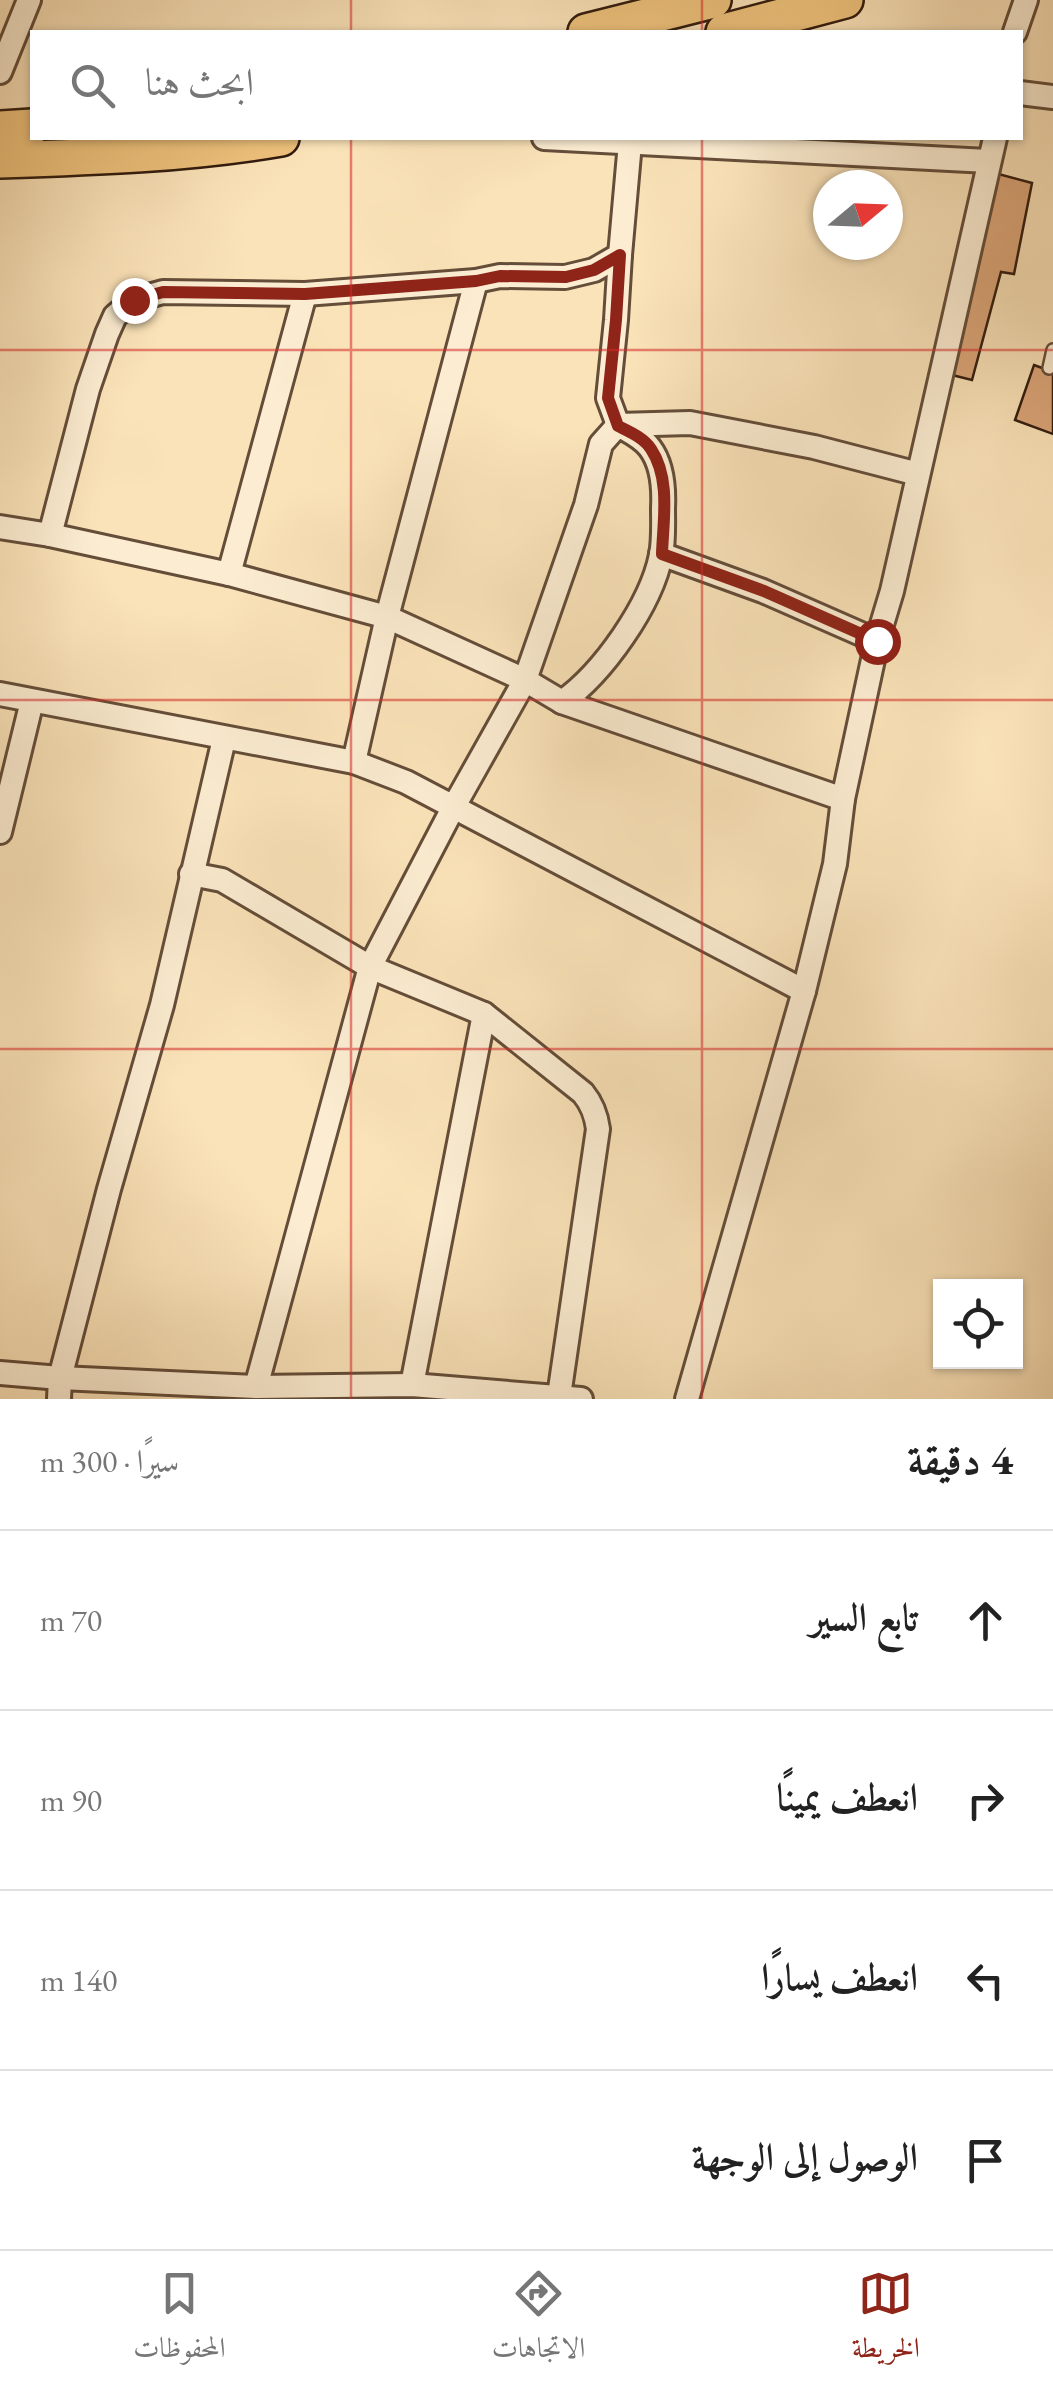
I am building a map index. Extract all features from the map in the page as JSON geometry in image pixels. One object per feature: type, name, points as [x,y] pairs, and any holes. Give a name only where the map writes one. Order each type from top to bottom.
[{"type":"main road","points":[[591,30],[649,8],[713,0]]},
{"type":"main road","points":[[732,30],[845,0]]},
{"type":"main road","points":[[0,129],[30,128]]},
{"type":"main road","points":[[0,160],[129,156],[268,140]]},
{"type":"street","points":[[0,72],[29,0]]},
{"type":"street","points":[[1016,30],[1026,0]]},
{"type":"street","points":[[1023,94],[1053,97]]},
{"type":"street","points":[[578,140],[988,161]]},
{"type":"street","points":[[687,1399],[804,991],[835,864],[843,799],[877,641],[892,591],[994,140]]},
{"type":"street","points":[[562,702],[586,684],[612,653],[648,595],[662,554],[661,472],[651,448],[639,436],[618,426],[608,398],[630,143]]},
{"type":"street","points":[[50,536],[88,389],[107,334],[115,316],[134,300],[163,292],[305,294],[500,276],[566,277],[594,270],[620,255]]},
{"type":"street","points":[[354,762],[387,616],[476,281]]},
{"type":"street","points":[[228,574],[305,294]]},
{"type":"street","points":[[256,1387],[370,966],[526,680],[586,505],[601,444],[618,426],[690,423],[814,447],[918,474]]},
{"type":"street","points":[[0,527],[228,574],[387,616],[526,680],[562,702],[843,799]]},
{"type":"street","points":[[662,554],[764,591],[877,641]]},
{"type":"street","points":[[0,694],[354,762],[406,782],[804,991]]},
{"type":"street","points":[[0,832],[32,701]]},
{"type":"street","points":[[60,1389],[110,1188],[162,1005],[224,738]]},
{"type":"street","points":[[0,1373],[60,1389],[412,1385],[570,1398],[598,1129],[590,1102],[484,1014],[370,966],[222,880],[191,874]]},
{"type":"street","points":[[412,1385],[484,1014]]},
{"type":"lane","points":[[1049,368],[1053,350]]},
{"type":"building","points":[[991,172],[1032,183],[1014,274],[1001,272],[972,380],[944,373]]},
{"type":"building","points":[[1034,365],[1053,372],[1053,434],[1015,420]]},
{"type":"route","points":[[134,300],[163,292],[305,294],[500,276],[566,277],[594,270],[620,255],[608,398],[618,426],[639,436],[651,448],[661,472],[662,554],[764,591],[877,641]]}]
